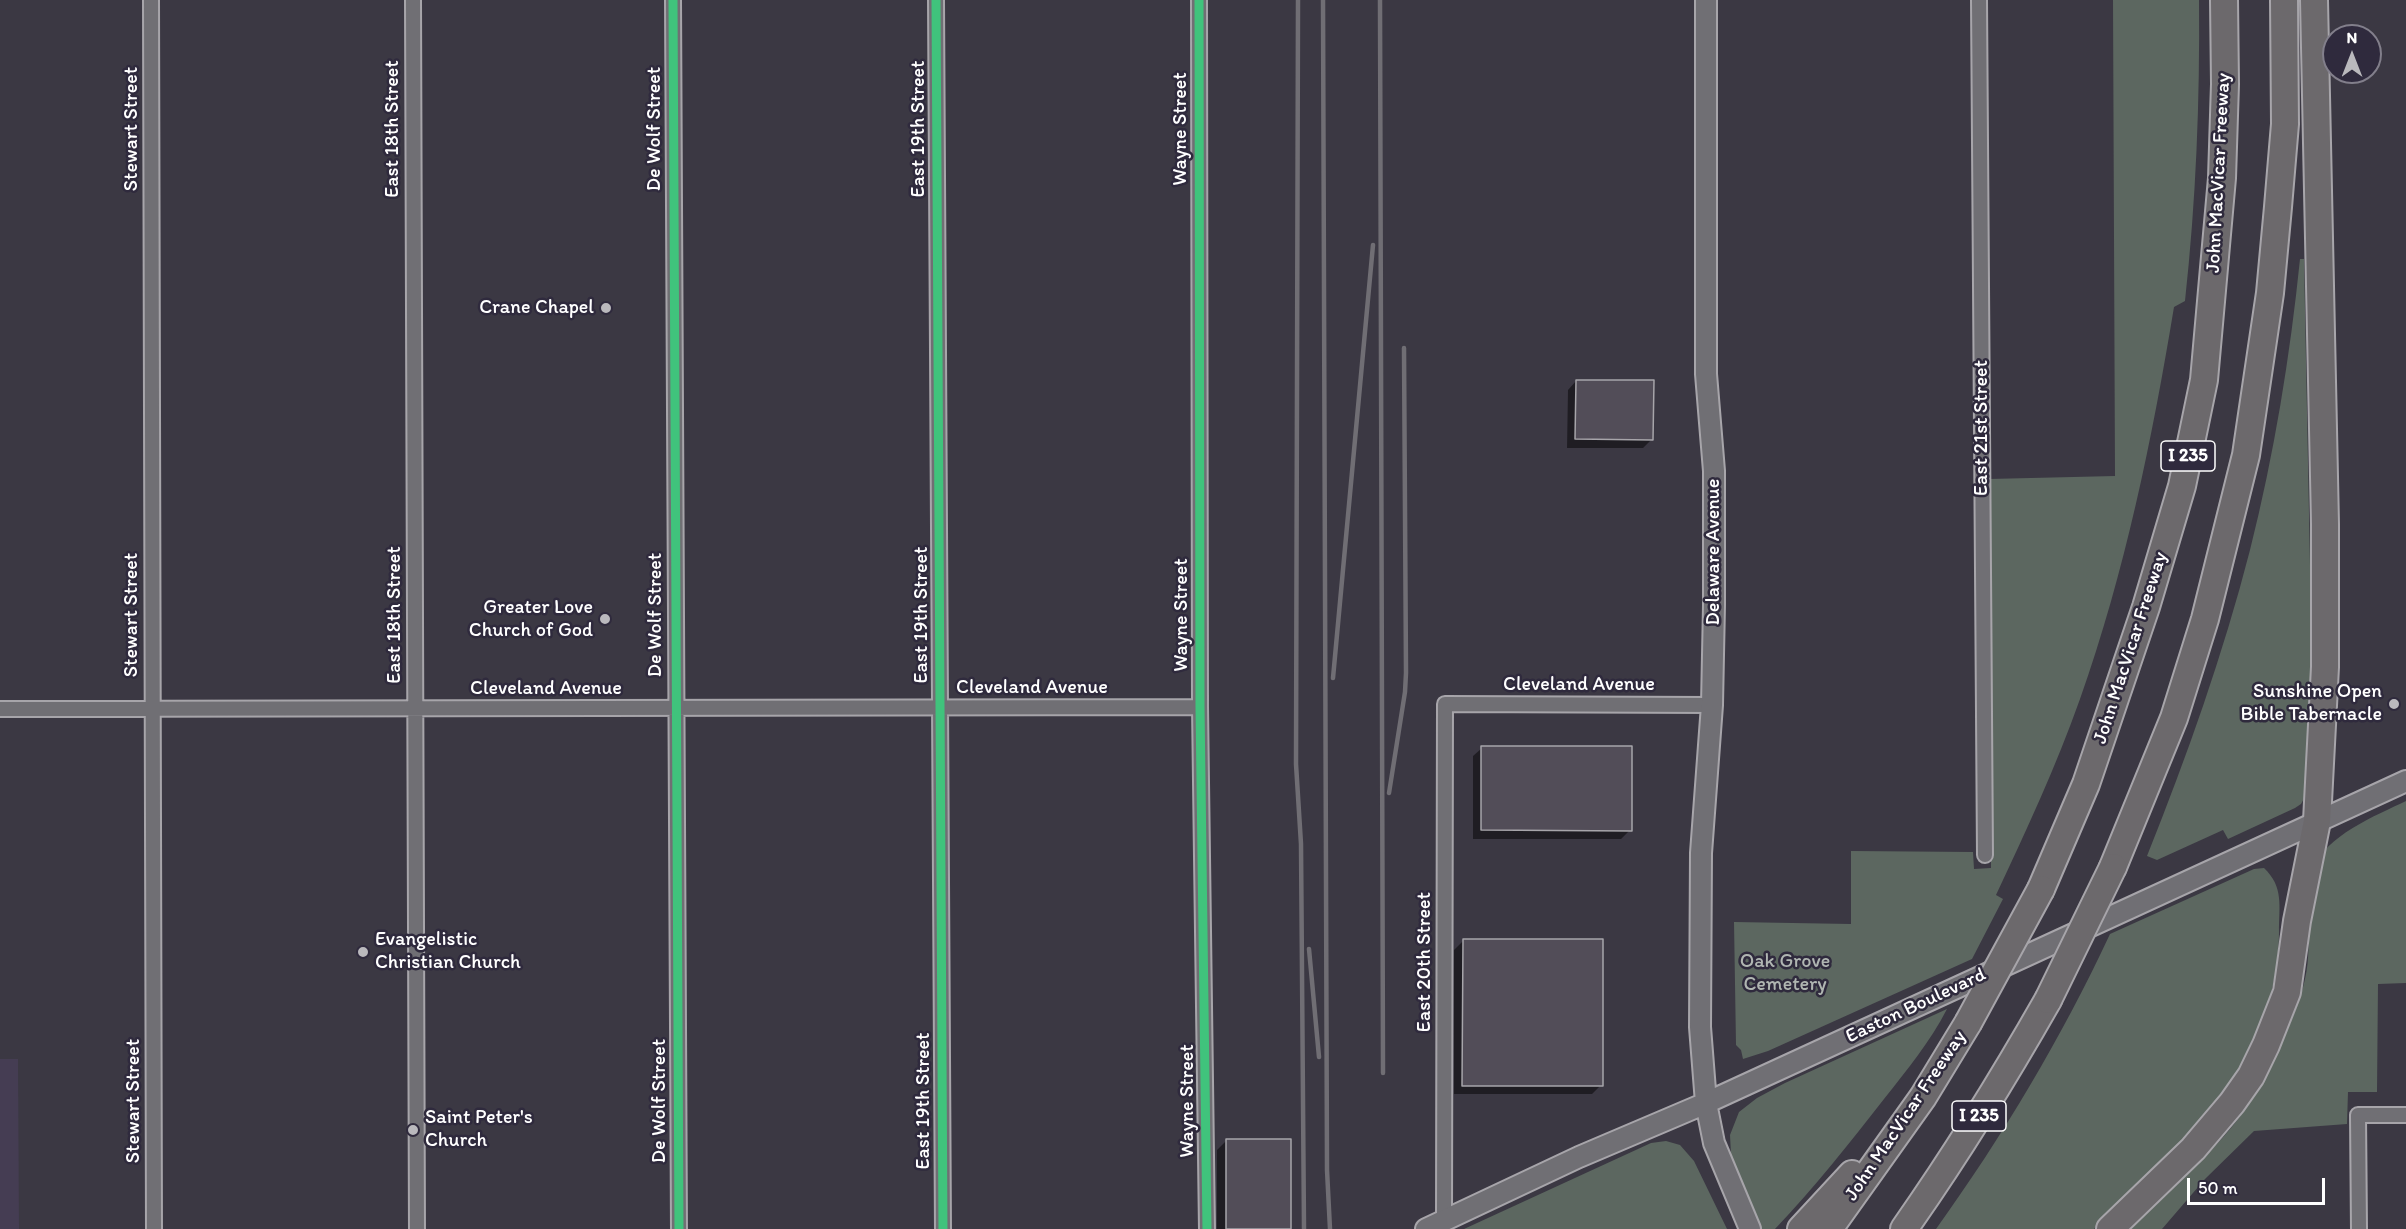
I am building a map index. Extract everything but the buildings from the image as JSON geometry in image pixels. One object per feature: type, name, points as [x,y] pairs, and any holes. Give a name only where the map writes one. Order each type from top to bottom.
[{"type":"highway","name":"John MacVicar Freeway","points":[[1829,1229],[1923,1097],[1968,1023],[2041,889],[2086,784],[2146,607],[2181,486],[2201,392],[2222,178],[2225,84],[2224,0]]},
{"type":"highway","name":"I 235","points":[[1904,1229],[1947,1167],[2011,1066],[2048,1000],[2114,867],[2174,718],[2205,619],[2246,455],[2270,293],[2284,124],[2284,0]]},
{"type":"highway","points":[[2110,1229],[2193,1149],[2252,1076],[2287,992],[2297,921],[2317,820],[2325,667],[2325,524],[2314,0]]},
{"type":"highway","points":[[1801,1229],[1923,1097]]},
{"type":"main road","name":"Delaware Avenue","points":[[1706,0],[1706,374],[1714,471],[1712,705],[1701,853],[1700,1027],[1706,1103]]},
{"type":"main road","name":"Easton Boulevard","points":[[1426,1229],[1578,1157],[1706,1103],[2406,781]]},
{"type":"main road","points":[[1706,1103],[1714,1143],[1750,1229]]},
{"type":"street","name":"Stewart Street","points":[[151,0],[154,1229]]},
{"type":"street","name":"East 18th Street","points":[[412,0],[417,1229]]},
{"type":"street","name":"De Wolf Street","points":[[673,0],[674,708],[679,1229]]},
{"type":"street","name":"East 19th Street","points":[[936,0],[943,1229]]},
{"type":"street","name":"Wayne Street","points":[[1199,0],[1200,707],[1207,1229]]},
{"type":"street","name":"East 21st Street","points":[[1980,0],[1985,855]]},
{"type":"street","name":"Cleveland Avenue","points":[[1445,704],[1712,705]]},
{"type":"street","name":"East 20th Street","points":[[1444,1220],[1445,704]]},
{"type":"street","name":"Cleveland Avenue","points":[[0,709],[1200,707]]},
{"type":"street","points":[[2359,1229],[2358,1115],[2406,1115]]},
{"type":"shaded area","points":[[0,1059],[18,1059],[19,1229],[0,1229]]},
{"type":"green space","name":"Oak Grove Cemetery","points":[[2113,0],[2199,0],[2196,151],[2185,301],[2174,307],[2136,505],[2111,603],[2080,699],[2051,774],[1996,895],[2003,899],[1972,959],[1768,1051],[1743,1059],[1741,1050],[1736,1045],[1734,922],[1851,924],[1851,851],[1973,852],[1974,869],[1991,868],[1989,479],[2115,476]]},
{"type":"green space","points":[[2300,259],[2304,259],[2312,667],[2307,793],[2301,804],[2295,808],[2228,839],[2223,830],[2157,860],[2147,856],[2216,667],[2259,514],[2280,406]]},
{"type":"green space","points":[[2406,801],[2406,983],[2378,984],[2377,1092],[2348,1092],[2347,1124],[2254,1131],[2205,1179],[2162,1229],[2131,1229],[2223,1138],[2254,1097],[2266,1076],[2293,1015],[2307,971],[2310,887],[2313,870],[2319,858],[2328,847],[2353,828]]},
{"type":"green space","points":[[2264,868],[2275,882],[2280,905],[2278,948],[2269,1002],[2251,1054],[2238,1077],[2205,1117],[2156,1169],[2094,1229],[1936,1229],[1985,1158],[2052,1048],[2110,934],[2254,869]]},
{"type":"green space","points":[[1947,1009],[1910,1066],[1817,1182],[1775,1229],[1762,1229],[1740,1181],[1731,1154],[1730,1135],[1739,1112],[1757,1098],[1785,1083]]},
{"type":"green space","points":[[1666,1141],[1680,1145],[1694,1161],[1727,1229],[1464,1229],[1651,1143]]},
{"type":"railway","points":[[1298,0],[1296,764],[1301,844],[1304,1229]]},
{"type":"railway","points":[[1323,0],[1327,1170],[1330,1229]]},
{"type":"railway","points":[[1380,0],[1383,1073]]},
{"type":"railway","points":[[1333,678],[1373,245]]},
{"type":"railway","points":[[1389,793],[1406,673],[1404,348]]},
{"type":"railway","points":[[1309,949],[1319,1057]]},
{"type":"cycle path","points":[[673,0],[679,1229]]},
{"type":"cycle path","points":[[936,0],[943,1229]]},
{"type":"cycle path","points":[[1199,0],[1200,707],[1207,1229]]},
{"type":"place","name":"Crane Chapel","points":[[606,308]]},
{"type":"place","name":"Greater Love Church of God","points":[[605,619]]},
{"type":"place","name":"Sunshine Open Bible Tabernacle","points":[[2394,704]]},
{"type":"place","name":"Evangelistic Christian Church","points":[[363,952]]},
{"type":"place","name":"Saint Peter's Church","points":[[413,1130]]}]
